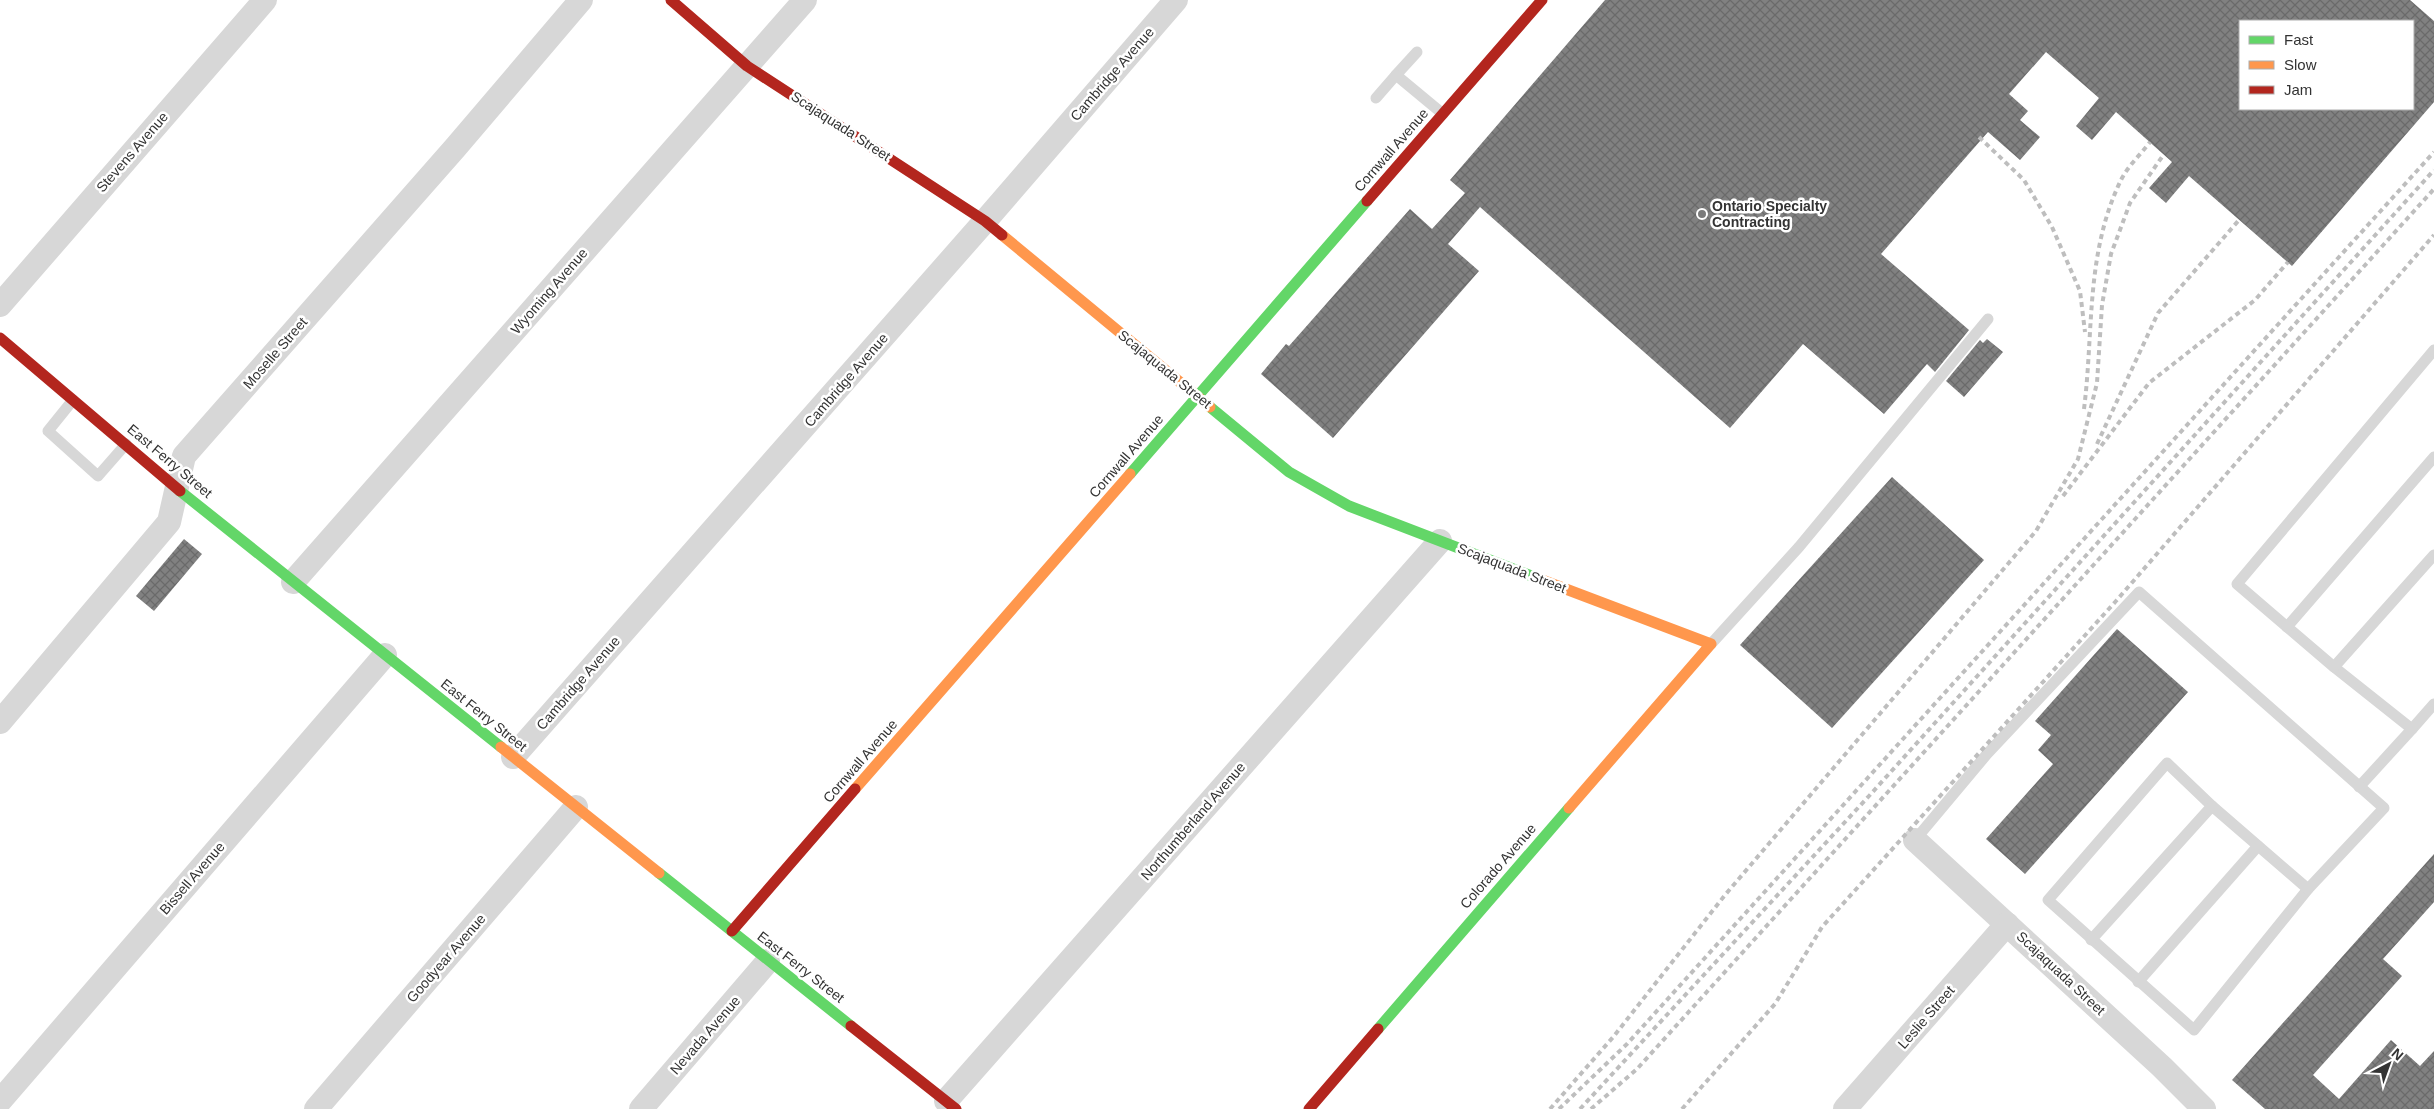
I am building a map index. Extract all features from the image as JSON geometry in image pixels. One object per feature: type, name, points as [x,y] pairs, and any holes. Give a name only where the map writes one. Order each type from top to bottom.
[{"type":"street","name":"Stevens Avenue","points":[[0,304],[264,0]]},
{"type":"street","name":"Moselle Street","points":[[0,722],[169,522],[184,456],[455,148],[581,0]]},
{"type":"street","name":"Scajaquada Street","points":[[671,0],[747,66],[985,221],[1289,472],[1329,496],[1440,541],[1711,644]]},
{"type":"street","name":"Wyoming Avenue","points":[[293,582],[805,0]]},
{"type":"street","name":"Cambridge Avenue","points":[[513,757],[985,221],[1176,0]]},
{"type":"street","name":"Cornwall Avenue","points":[[732,931],[1542,0]]},
{"type":"street","name":"East Ferry Street","points":[[0,338],[176,488],[951,1105]]},
{"type":"street","name":"Northumberland Avenue","points":[[951,1105],[1440,541]]},
{"type":"street","name":"Colorado Avenue","points":[[1309,1109],[1711,644]]},
{"type":"street","name":"Bissell Avenue","points":[[0,1101],[385,655]]},
{"type":"street","name":"Goodyear Avenue","points":[[316,1109],[576,807]]},
{"type":"street","name":"Scajaquada Street","points":[[1915,840],[2162,1067],[2179,1101],[2204,1109]]},
{"type":"street","name":"Leslie Street","points":[[1845,1109],[2007,924]]},
{"type":"street","name":"Nevada Avenue","points":[[641,1109],[768,960]]},
{"type":"lane","points":[[1376,98],[1417,52]]},
{"type":"lane","points":[[1396,75],[1443,114]]},
{"type":"lane","points":[[1711,644],[1799,547],[1988,319]]},
{"type":"lane","points":[[2412,729],[2334,667],[2236,584],[2434,350]]},
{"type":"lane","points":[[73,400],[48,431],[98,476],[126,444]]},
{"type":"lane","points":[[2287,627],[2434,456]]},
{"type":"lane","points":[[2334,667],[2434,555]]},
{"type":"lane","points":[[1915,840],[1988,754],[2139,592],[2384,808],[2308,889],[2194,1030],[2090,940],[2048,900],[2167,763],[2212,806],[2308,889]]},
{"type":"lane","points":[[2359,787],[2434,704]]},
{"type":"lane","points":[[2090,940],[2212,806]]},
{"type":"lane","points":[[2138,982],[2258,846]]},
{"type":"building","name":"Ontario Specialty Contracting","points":[[1605,0],[2410,0],[2434,21],[2434,102],[2292,266],[2189,176],[2166,203],[2149,188],[2172,162],[2116,112],[2092,140],[2076,126],[2099,98],[2046,52],[2009,94],[2028,111],[2020,120],[2040,137],[2020,160],[1988,132],[1881,254],[1969,330],[1935,372],[1927,364],[1884,414],[1803,344],[1730,428],[1480,207],[1448,244],[1479,271],[1333,438],[1261,374],[1286,344],[1289,346],[1410,209],[1432,229],[1465,193],[1450,180]]},
{"type":"building","points":[[1987,339],[2003,352],[1964,397],[1946,381],[1980,340],[1983,343]]},
{"type":"building","points":[[1892,477],[1984,560],[1832,728],[1740,645]]},
{"type":"building","points":[[184,539],[202,554],[154,611],[136,596]]},
{"type":"building","points":[[2117,629],[2188,692],[2025,874],[1986,839],[2053,764],[2038,750],[2051,735],[2035,721]]},
{"type":"building","points":[[2434,854],[2434,902],[2383,959],[2402,976],[2313,1075],[2339,1099],[2391,1040],[2420,1066],[2434,1051],[2434,1109],[2265,1109],[2232,1080]]},
{"type":"railway","points":[[1979,137],[2024,180],[2052,227],[2080,291],[2085,332]]},
{"type":"railway","points":[[2084,409],[2093,292],[2102,234],[2110,206],[2122,178],[2150,142]]},
{"type":"railway","points":[[1559,1109],[1627,1044],[2434,152]]},
{"type":"railway","points":[[1550,1109],[1614,1036],[1725,895],[2036,531],[2078,459],[2097,383],[2102,305],[2111,254],[2130,203],[2164,154]]},
{"type":"railway","points":[[1580,1109],[1869,796],[2434,170]]},
{"type":"railway","points":[[1591,1109],[1637,1069],[2434,189]]},
{"type":"railway","points":[[2097,444],[2158,313],[2239,220]]},
{"type":"railway","points":[[1682,1109],[1775,1004],[1822,927],[2116,601],[2434,235]]},
{"type":"railway","points":[[2063,496],[2149,383],[2255,300],[2288,262]]},
{"type":"traffic: fast","points":[[1130,474],[1367,201]]},
{"type":"traffic: fast","points":[[1210,407],[1289,472],[1349,506],[1542,580]]},
{"type":"traffic: fast","points":[[180,491],[501,747]]},
{"type":"traffic: fast","points":[[1378,1029],[1569,808]]},
{"type":"traffic: fast","points":[[659,873],[851,1026]]},
{"type":"traffic: slow","points":[[1002,235],[1210,407]]},
{"type":"traffic: slow","points":[[855,789],[1130,474]]},
{"type":"traffic: slow","points":[[1542,580],[1711,644],[1569,808]]},
{"type":"traffic: slow","points":[[501,747],[659,873]]},
{"type":"traffic: jam","points":[[671,0],[747,66],[985,221],[1002,235]]},
{"type":"traffic: jam","points":[[1367,201],[1542,0]]},
{"type":"traffic: jam","points":[[0,338],[180,491]]},
{"type":"traffic: jam","points":[[732,931],[855,789]]},
{"type":"traffic: jam","points":[[851,1026],[956,1109]]},
{"type":"traffic: jam","points":[[1309,1109],[1378,1029]]},
{"type":"place","name":"Ontario Specialty Contracting","points":[[1702,214]]}]
